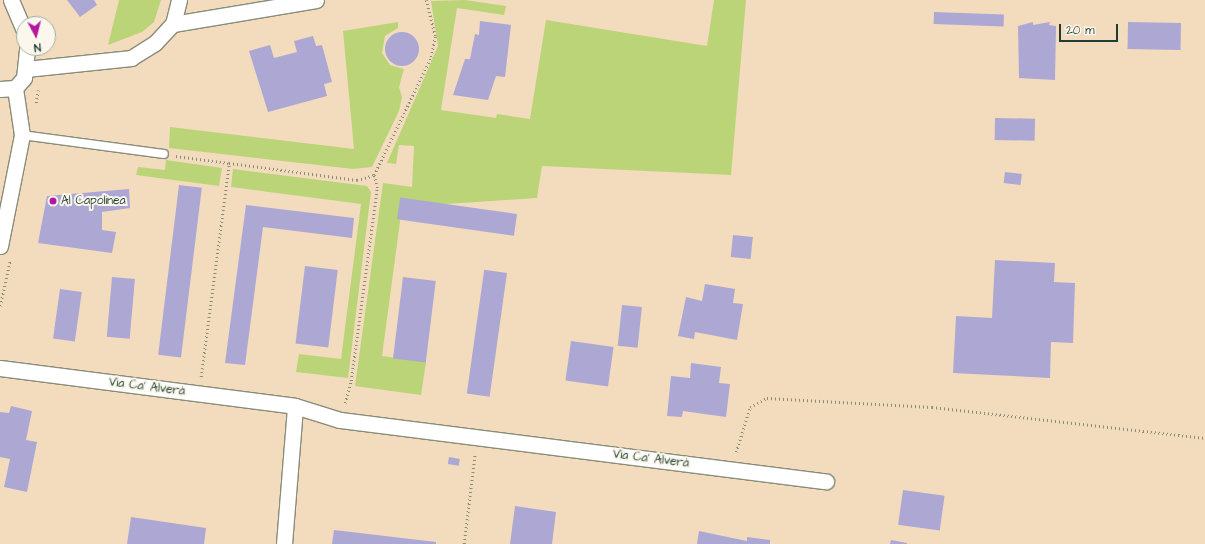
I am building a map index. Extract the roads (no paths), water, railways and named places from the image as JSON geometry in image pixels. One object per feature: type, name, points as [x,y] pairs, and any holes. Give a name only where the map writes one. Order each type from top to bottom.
[{"type":"street","points":[[11,0],[18,16]]},
{"type":"street","points":[[26,69],[131,58],[155,43],[173,24],[179,0]]},
{"type":"street","points":[[173,24],[316,0]]},
{"type":"street","points":[[0,246],[22,135],[15,88],[26,69],[27,56]]},
{"type":"street","points":[[0,89],[15,88]]},
{"type":"street","name":"Via Ca' Alverà","points":[[0,368],[295,406],[340,420],[826,481]]},
{"type":"street","points":[[284,544],[295,406]]},
{"type":"lane","points":[[22,135],[164,154]]},
{"type":"place","name":"Al Capolinea","points":[[53,201]]}]
